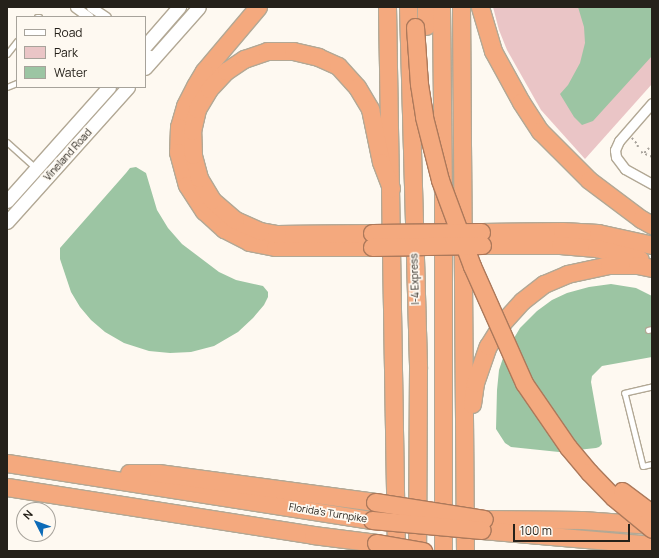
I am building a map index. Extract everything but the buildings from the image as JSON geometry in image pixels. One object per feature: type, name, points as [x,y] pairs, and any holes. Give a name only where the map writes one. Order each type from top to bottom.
[{"type":"highway","points":[[258,7],[204,71],[185,106],[179,127],[178,152],[181,169],[187,185],[204,211],[214,221],[237,237],[249,242],[274,247],[372,240],[481,238],[562,231],[598,233],[652,245]]},
{"type":"highway","points":[[387,7],[396,551]]},
{"type":"highway","name":"I-4 Express","points":[[408,7],[418,362],[417,551]]},
{"type":"highway","points":[[415,7],[421,26],[440,144],[458,204],[516,342],[533,378],[575,441],[620,489],[652,514]]},
{"type":"highway","points":[[426,7],[421,26],[419,84],[424,117],[440,180],[472,266],[524,383],[568,447],[589,472],[613,497],[652,529]]},
{"type":"highway","points":[[441,7],[443,191],[443,551]]},
{"type":"highway","points":[[461,7],[465,551]]},
{"type":"highway","points":[[480,7],[493,51],[520,102],[540,131],[589,180],[652,225]]},
{"type":"highway","points":[[372,240],[277,234],[260,230],[235,220],[212,200],[199,178],[193,155],[192,131],[197,109],[209,89],[226,71],[244,59],[267,51],[293,51],[318,57],[338,66],[357,87],[370,108],[381,162],[391,188]]},
{"type":"highway","points":[[481,238],[596,248],[629,255],[652,263]]},
{"type":"highway","points":[[464,461],[475,383],[488,346],[503,322],[522,301],[544,284],[567,274],[594,267],[624,265],[652,268]]},
{"type":"highway","name":"Florida's Turnpike","points":[[7,462],[372,520],[483,524],[652,545]]},
{"type":"highway","points":[[67,472],[158,473],[374,502],[483,524],[582,520],[652,525]]},
{"type":"highway","points":[[7,487],[313,535],[369,547],[423,551]]},
{"type":"street","points":[[75,7],[88,16]]},
{"type":"street","points":[[91,7],[104,16]]},
{"type":"street","points":[[147,49],[180,7]]},
{"type":"street","points":[[147,49],[199,7]]},
{"type":"street","name":"Vineland Road","points":[[7,201],[108,88]]},
{"type":"street","name":"Vineland Road","points":[[7,220],[127,88]]},
{"type":"street","points":[[652,103],[619,140],[615,150],[619,164],[652,184]]},
{"type":"street","points":[[36,168],[46,178]]},
{"type":"lane","points":[[7,54],[16,42]]},
{"type":"lane","points":[[7,142],[36,168]]},
{"type":"lane","points":[[652,387],[626,394],[643,466],[652,464]]},
{"type":"path","points":[[626,132],[638,145],[638,150]]},
{"type":"path","points":[[644,153],[648,148]]},
{"type":"path","points":[[641,152],[652,158]]},
{"type":"green space","points":[[493,7],[652,7],[652,84],[585,159],[541,110],[507,50],[499,30]]},
{"type":"water","points":[[578,7],[652,7],[652,56],[593,121],[582,125],[574,117],[560,94],[568,85],[580,63],[585,43],[584,27]]},
{"type":"water","points":[[136,167],[146,173],[157,210],[168,228],[182,244],[219,272],[236,280],[263,286],[268,292],[268,297],[264,305],[253,318],[238,332],[214,346],[191,352],[170,353],[149,351],[124,343],[105,332],[91,320],[80,307],[71,292],[60,259],[60,248],[130,168]]},
{"type":"water","points":[[611,284],[636,288],[652,296],[652,357],[602,366],[592,376],[591,382],[602,444],[596,448],[559,452],[511,447],[505,443],[496,429],[497,390],[499,370],[504,355],[520,328],[537,311],[552,300],[567,293],[589,287]]}]
